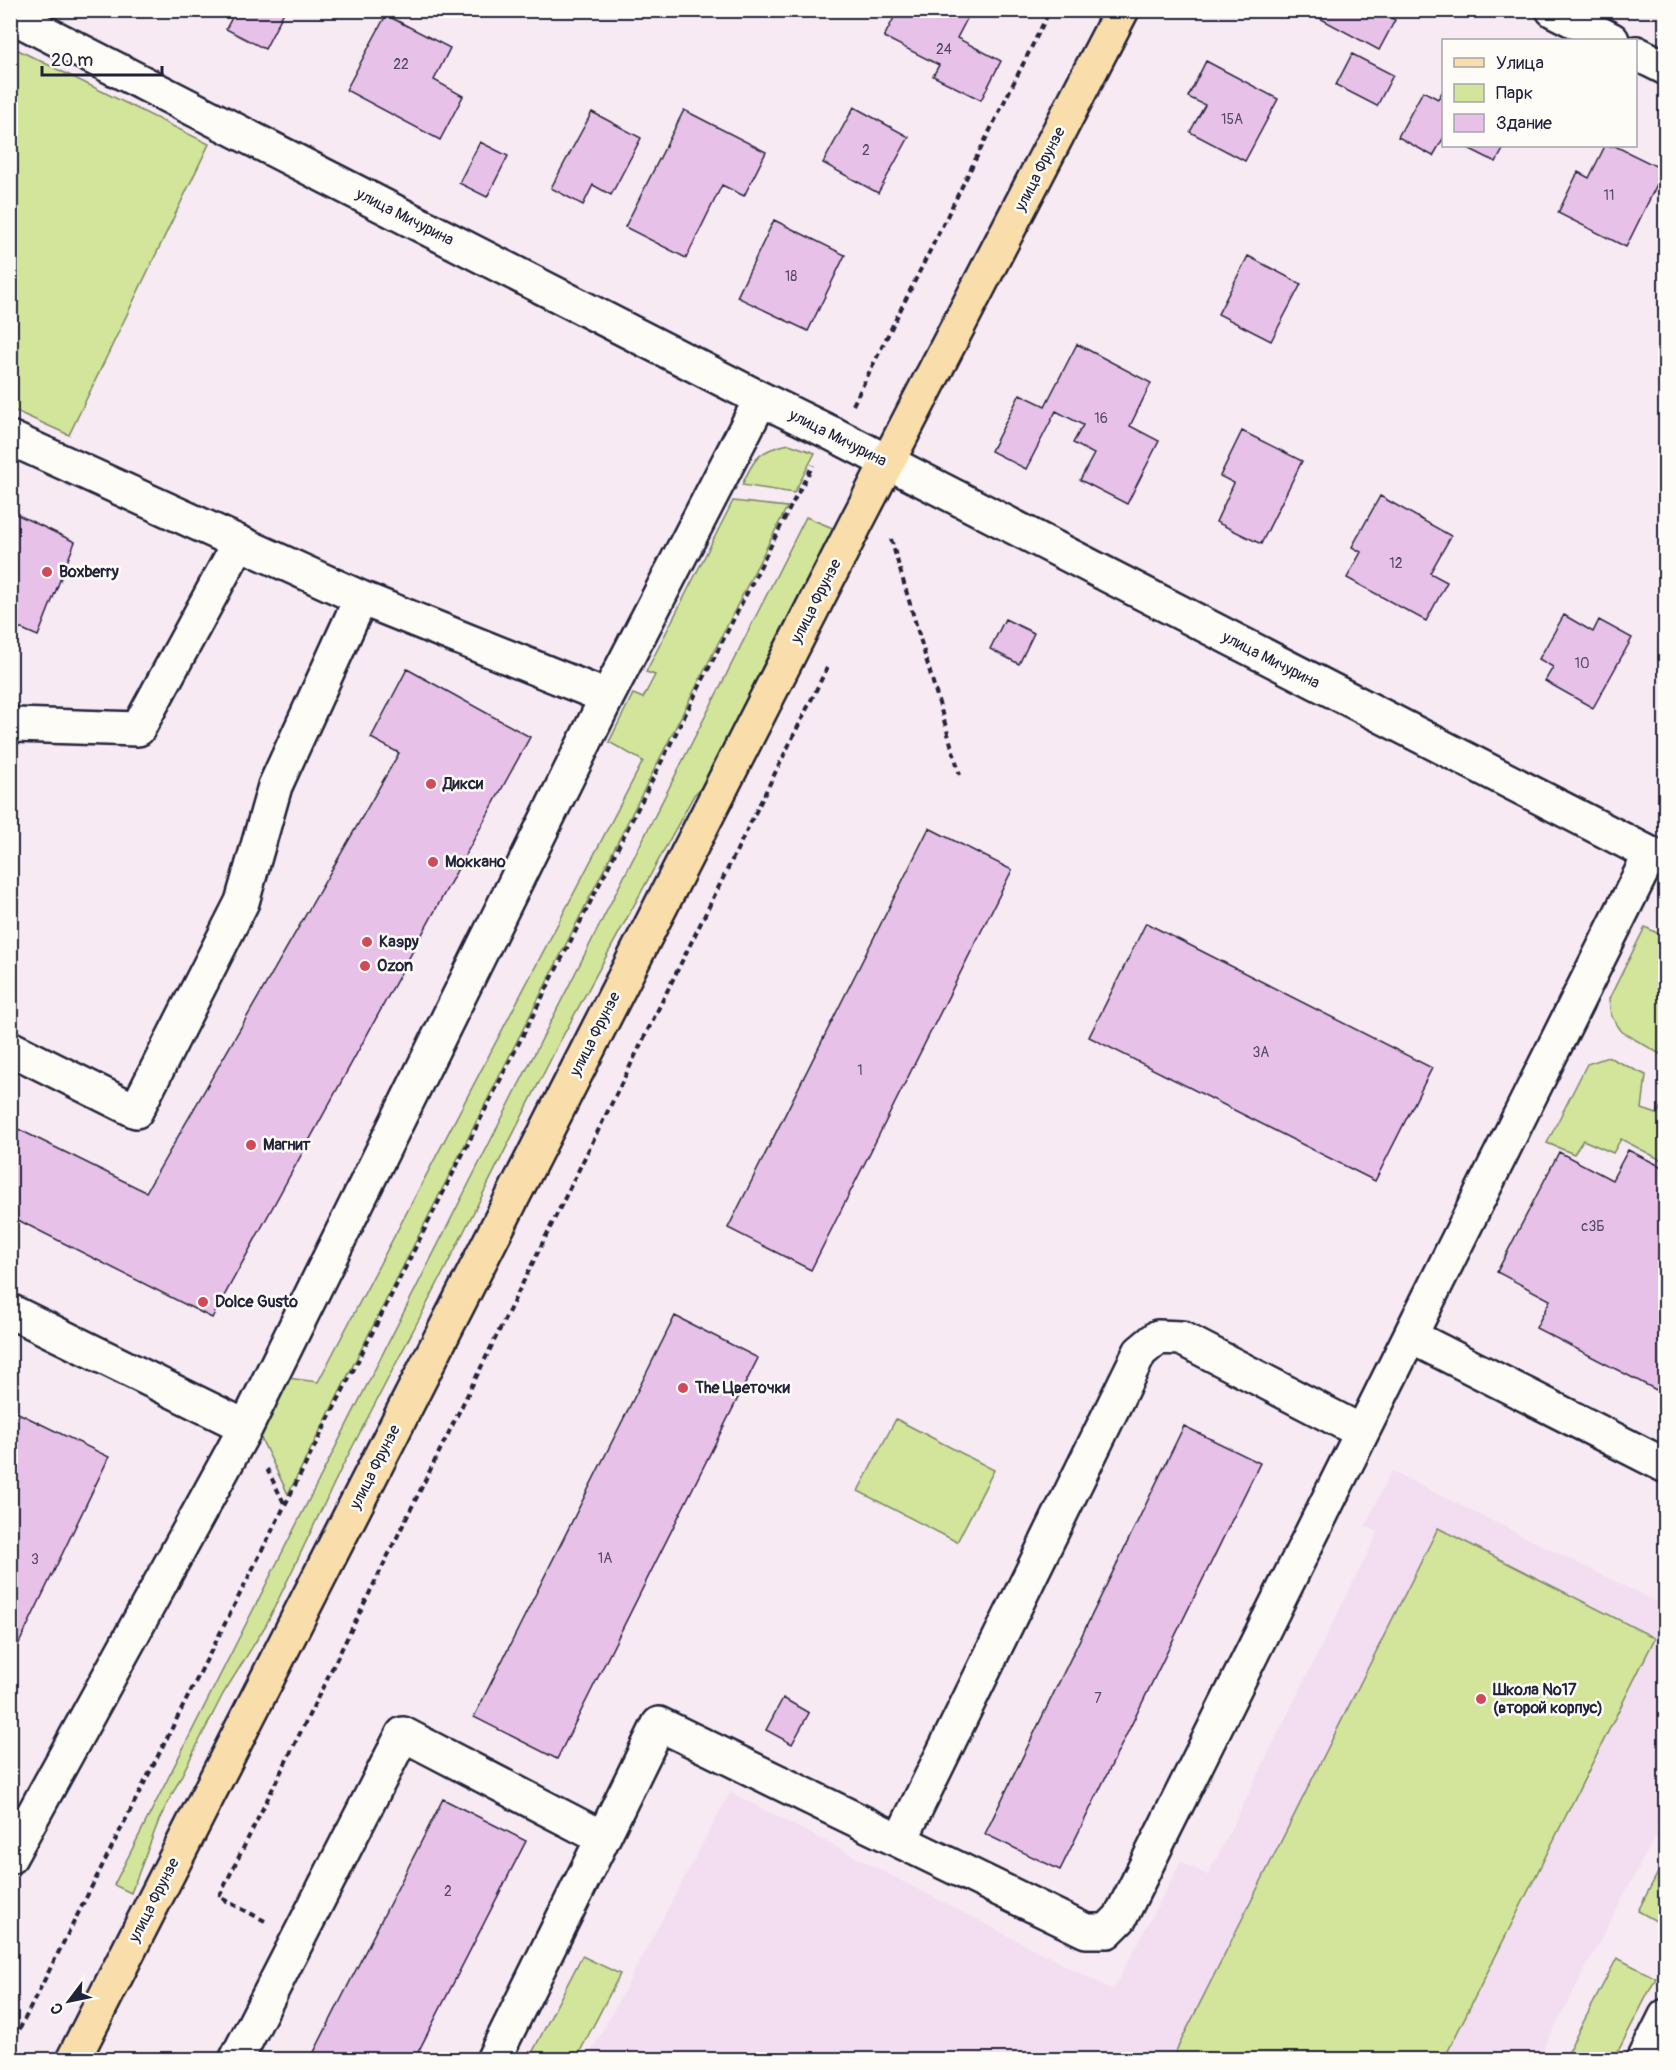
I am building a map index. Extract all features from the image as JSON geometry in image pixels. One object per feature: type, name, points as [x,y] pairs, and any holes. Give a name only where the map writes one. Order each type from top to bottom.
[{"type":"main road","name":"улица Фрунзе","points":[[73,2060],[887,463],[1122,10]]},
{"type":"street","points":[[1553,10],[1610,39]]},
{"type":"street","name":"улица Мичурина","points":[[10,15],[831,433],[1658,859]]},
{"type":"street","points":[[1637,54],[1665,68]]},
{"type":"street","points":[[10,1857],[246,1427],[607,698],[761,399]]},
{"type":"street","points":[[10,438],[362,598],[607,698]]},
{"type":"street","points":[[10,723],[138,729],[239,543]]},
{"type":"street","points":[[10,1048],[136,1111],[242,902],[274,786],[362,598]]},
{"type":"street","points":[[493,2060],[659,1724],[1086,1931],[1107,1931],[1120,1918],[1410,1336],[1658,859]]},
{"type":"street","points":[[10,1311],[246,1427]]},
{"type":"street","points":[[1410,1336],[1665,1466]]},
{"type":"street","points":[[900,1841],[1140,1352],[1158,1337],[1181,1338],[1362,1432]]},
{"type":"street","points":[[236,2060],[403,1734],[603,1838]]},
{"type":"street","points":[[1644,2060],[1665,2016]]},
{"type":"path","points":[[10,2048],[792,504],[831,433],[846,420],[1050,10]]},
{"type":"path","points":[[886,549],[891,539],[960,775]]},
{"type":"path","points":[[298,1938],[219,1897],[828,667]]},
{"type":"shaded area","name":"Школа №17 (второй корпус)","points":[[1391,1471],[1665,1606],[1665,1818],[1538,2059],[587,2060],[730,1792],[1113,1990],[1181,1862],[1208,1875],[1378,1532],[1365,1526]]},
{"type":"green space","points":[[10,46],[209,144],[69,435],[11,409]]},
{"type":"green space","points":[[789,444],[815,453],[794,493],[742,485],[754,462],[764,452]]},
{"type":"green space","points":[[733,501],[787,507],[288,1494],[255,1426],[280,1377],[318,1382],[643,761],[609,742],[633,694],[643,698],[655,675],[646,672]]},
{"type":"green space","points":[[806,517],[835,529],[707,782],[694,795],[558,1045],[341,1469],[266,1625],[223,1694],[159,1820],[131,1893],[114,1885]]},
{"type":"green space","points":[[1645,927],[1665,937],[1665,1057],[1622,1032],[1611,1016],[1609,999]]},
{"type":"green space","points":[[1608,1057],[1646,1075],[1642,1109],[1657,1114],[1665,1099],[1665,1162],[1621,1139],[1613,1153],[1583,1140],[1574,1154],[1547,1143],[1587,1064]]},
{"type":"green space","points":[[896,1419],[994,1470],[957,1542],[858,1491]]},
{"type":"green space","points":[[1438,1528],[1655,1638],[1444,2059],[1172,2059]]},
{"type":"green space","points":[[1665,1859],[1665,1926],[1638,1911]]},
{"type":"green space","points":[[582,1956],[620,1974],[576,2059],[529,2059]]},
{"type":"green space","points":[[1617,1958],[1656,1978],[1614,2059],[1564,2059]]},
{"type":"building","points":[[236,10],[285,10],[265,49],[226,29]]},
{"type":"building","points":[[898,10],[971,11],[957,38],[1001,61],[981,100],[933,76],[939,65],[884,37]]},
{"type":"building","points":[[1311,10],[1377,10],[1395,20],[1379,50],[1310,13]]},
{"type":"building","points":[[386,15],[450,48],[434,80],[463,96],[440,140],[346,90]]},
{"type":"building","points":[[1352,54],[1393,75],[1377,106],[1336,85]]},
{"type":"building","points":[[1206,61],[1278,99],[1245,161],[1190,132],[1205,105],[1188,97]]},
{"type":"building","points":[[1423,91],[1438,99],[1442,92],[1442,140],[1433,156],[1398,137]]},
{"type":"building","points":[[854,107],[909,137],[878,193],[823,163]]},
{"type":"building","points":[[684,110],[766,152],[744,196],[722,185],[686,258],[625,227]]},
{"type":"building","points":[[592,112],[641,138],[611,195],[593,185],[583,205],[551,188]]},
{"type":"building","points":[[480,142],[508,156],[487,197],[459,183]]},
{"type":"building","points":[[1466,147],[1504,147],[1496,162]]},
{"type":"building","points":[[1604,147],[1617,147],[1664,170],[1626,247],[1558,213],[1578,172],[1589,178]]},
{"type":"building","points":[[774,220],[845,255],[808,331],[737,297]]},
{"type":"building","points":[[1248,256],[1301,284],[1271,341],[1218,314]]},
{"type":"building","points":[[1077,344],[1151,383],[1130,426],[1159,441],[1127,504],[1080,480],[1094,454],[1073,443],[1083,425],[1056,411],[1026,469],[991,451],[1020,394],[1045,406]]},
{"type":"building","points":[[1242,431],[1302,461],[1261,544],[1216,522],[1234,483],[1220,476]]},
{"type":"building","points":[[1380,496],[1451,536],[1430,573],[1447,582],[1426,621],[1347,578],[1361,552],[1352,547]]},
{"type":"building","points":[[10,511],[75,542],[38,636],[10,624]]},
{"type":"building","points":[[1564,615],[1593,632],[1599,620],[1632,638],[1593,708],[1545,681],[1553,667],[1539,659]]},
{"type":"building","points":[[1005,619],[1034,633],[1019,664],[990,649]]},
{"type":"building","points":[[407,669],[530,737],[212,1318],[10,1216],[10,1125],[146,1192],[399,753],[371,738]]},
{"type":"building","points":[[929,828],[1012,870],[811,1270],[728,1228]]},
{"type":"building","points":[[1146,923],[1432,1068],[1375,1181],[1089,1037]]},
{"type":"building","points":[[1628,1150],[1666,1169],[1666,1395],[1536,1328],[1550,1300],[1497,1272],[1559,1152],[1612,1180]]},
{"type":"building","points":[[675,1316],[758,1358],[557,1759],[474,1717]]},
{"type":"building","points":[[10,1409],[109,1457],[10,1662]]},
{"type":"building","points":[[1184,1426],[1260,1463],[1060,1870],[985,1834]]},
{"type":"building","points":[[783,1698],[809,1713],[792,1744],[766,1730]]},
{"type":"building","points":[[443,1799],[526,1841],[414,2060],[310,2060]]},
{"type":"place","name":"Boxberry","points":[[47,572]]},
{"type":"place","name":"Дикси","points":[[431,784]]},
{"type":"place","name":"Моккано","points":[[433,862]]},
{"type":"place","name":"Каэру","points":[[367,942]]},
{"type":"place","name":"Ozon","points":[[365,966]]},
{"type":"place","name":"Магнит","points":[[251,1145]]},
{"type":"place","name":"Dolce Gusto","points":[[203,1302]]},
{"type":"place","name":"The Цветочки","points":[[683,1388]]},
{"type":"place","name":"Школа №17 (второй корпус)","points":[[1481,1699]]}]
